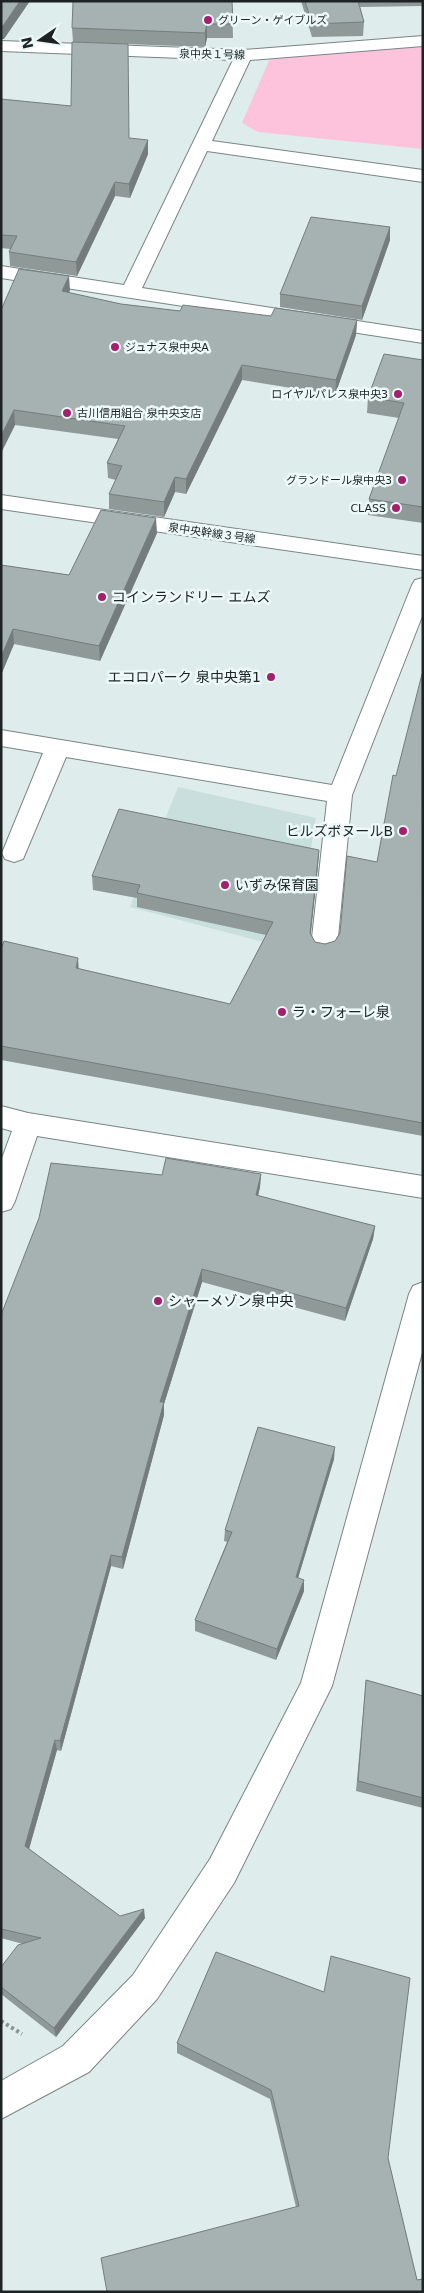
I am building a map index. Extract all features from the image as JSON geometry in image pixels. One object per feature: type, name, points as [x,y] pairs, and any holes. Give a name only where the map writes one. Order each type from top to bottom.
[{"type":"street","name":"泉中央１号線","points":[[7,52],[244,55],[423,41]]},
{"type":"street","points":[[130,292],[244,55]]},
{"type":"street","points":[[202,145],[423,176]]},
{"type":"street","points":[[1,272],[423,337]]},
{"type":"street","name":"泉中央幹線３号線","points":[[1,502],[423,563]]},
{"type":"street","points":[[324,947],[340,795],[423,585]]},
{"type":"street","points":[[1,738],[340,795]]},
{"type":"street","points":[[14,853],[58,747]]},
{"type":"street","points":[[1,1118],[28,1124],[423,1187]]},
{"type":"street","points":[[1,1201],[28,1124]]},
{"type":"street","points":[[1,2101],[76,2059],[145,1987],[222,1872],[316,1686],[423,1294]]},
{"type":"shaded area","points":[[423,46],[423,149],[258,132],[242,123],[270,58]]},
{"type":"shaded area","points":[[178,787],[316,818],[294,950],[130,907]]},
{"type":"building","points":[[1,1],[20,1],[3,26],[1,26]]},
{"type":"building","points":[[73,1],[232,1],[233,24],[207,24],[205,33],[72,28]]},
{"type":"building","points":[[305,1],[358,1],[364,22],[312,24]]},
{"type":"building","points":[[72,42],[128,44],[129,138],[148,140],[129,184],[115,182],[76,262],[9,252],[17,236],[1,235],[1,99],[71,106]]},
{"type":"building","points":[[311,217],[390,227],[362,306],[280,294]]},
{"type":"building","points":[[19,269],[69,276],[62,291],[121,304],[180,311],[183,305],[271,316],[275,308],[357,320],[336,380],[242,365],[186,479],[175,477],[164,502],[109,494],[122,466],[107,463],[125,426],[14,410],[1,436],[1,310]]},
{"type":"building","points":[[384,354],[423,360],[423,507],[369,499],[404,403],[368,397]]},
{"type":"building","points":[[101,510],[156,518],[99,646],[13,629],[1,657],[1,565],[69,575]]},
{"type":"building","points":[[422,674],[423,1123],[1,1046],[1,949],[4,941],[78,958],[76,968],[230,1004],[273,922],[137,893],[140,885],[92,876],[119,809],[319,850],[310,933],[315,942],[325,944],[335,941],[340,933],[347,856],[377,862],[393,775],[396,776]]},
{"type":"building","points":[[166,1158],[261,1174],[256,1195],[375,1226],[346,1308],[202,1269],[160,1402],[164,1402],[122,1557],[111,1555],[60,1741],[55,1740],[25,1846],[120,1916],[144,1909],[54,2028],[1,1987],[1,1967],[18,1945],[41,1938],[1,1929],[1,1315],[39,1218],[51,1163],[162,1175]]},
{"type":"building","points":[[258,1427],[335,1447],[296,1577],[304,1580],[277,1649],[195,1620],[232,1532],[225,1530]]},
{"type":"building","points":[[366,1680],[423,1696],[423,1798],[358,1781]]},
{"type":"building","points":[[216,1952],[324,1992],[331,1956],[410,1978],[388,2158],[417,2280],[423,2279],[423,2292],[107,2292],[101,2258],[299,2206],[271,2090],[177,2043]]},
{"type":"place","name":"グリーン・ゲイブルズ","points":[[208,20]]},
{"type":"place","name":"ジュナス泉中央A","points":[[115,347]]},
{"type":"place","name":"ロイヤルパレス泉中央3","points":[[398,394]]},
{"type":"place","name":"古川信用組合 泉中央支店","points":[[67,413]]},
{"type":"place","name":"グランドール泉中央3","points":[[402,480]]},
{"type":"place","name":"CLASS","points":[[396,508]]},
{"type":"place","name":"コインランドリー エムズ","points":[[102,597]]},
{"type":"place","name":"エコロパーク 泉中央第1","points":[[271,677]]},
{"type":"place","name":"ヒルズボヌールB","points":[[403,831]]},
{"type":"place","name":"いずみ保育園","points":[[225,885]]},
{"type":"place","name":"ラ・フォーレ泉","points":[[282,1012]]},
{"type":"place","name":"シャーメゾン泉中央","points":[[158,1301]]}]
